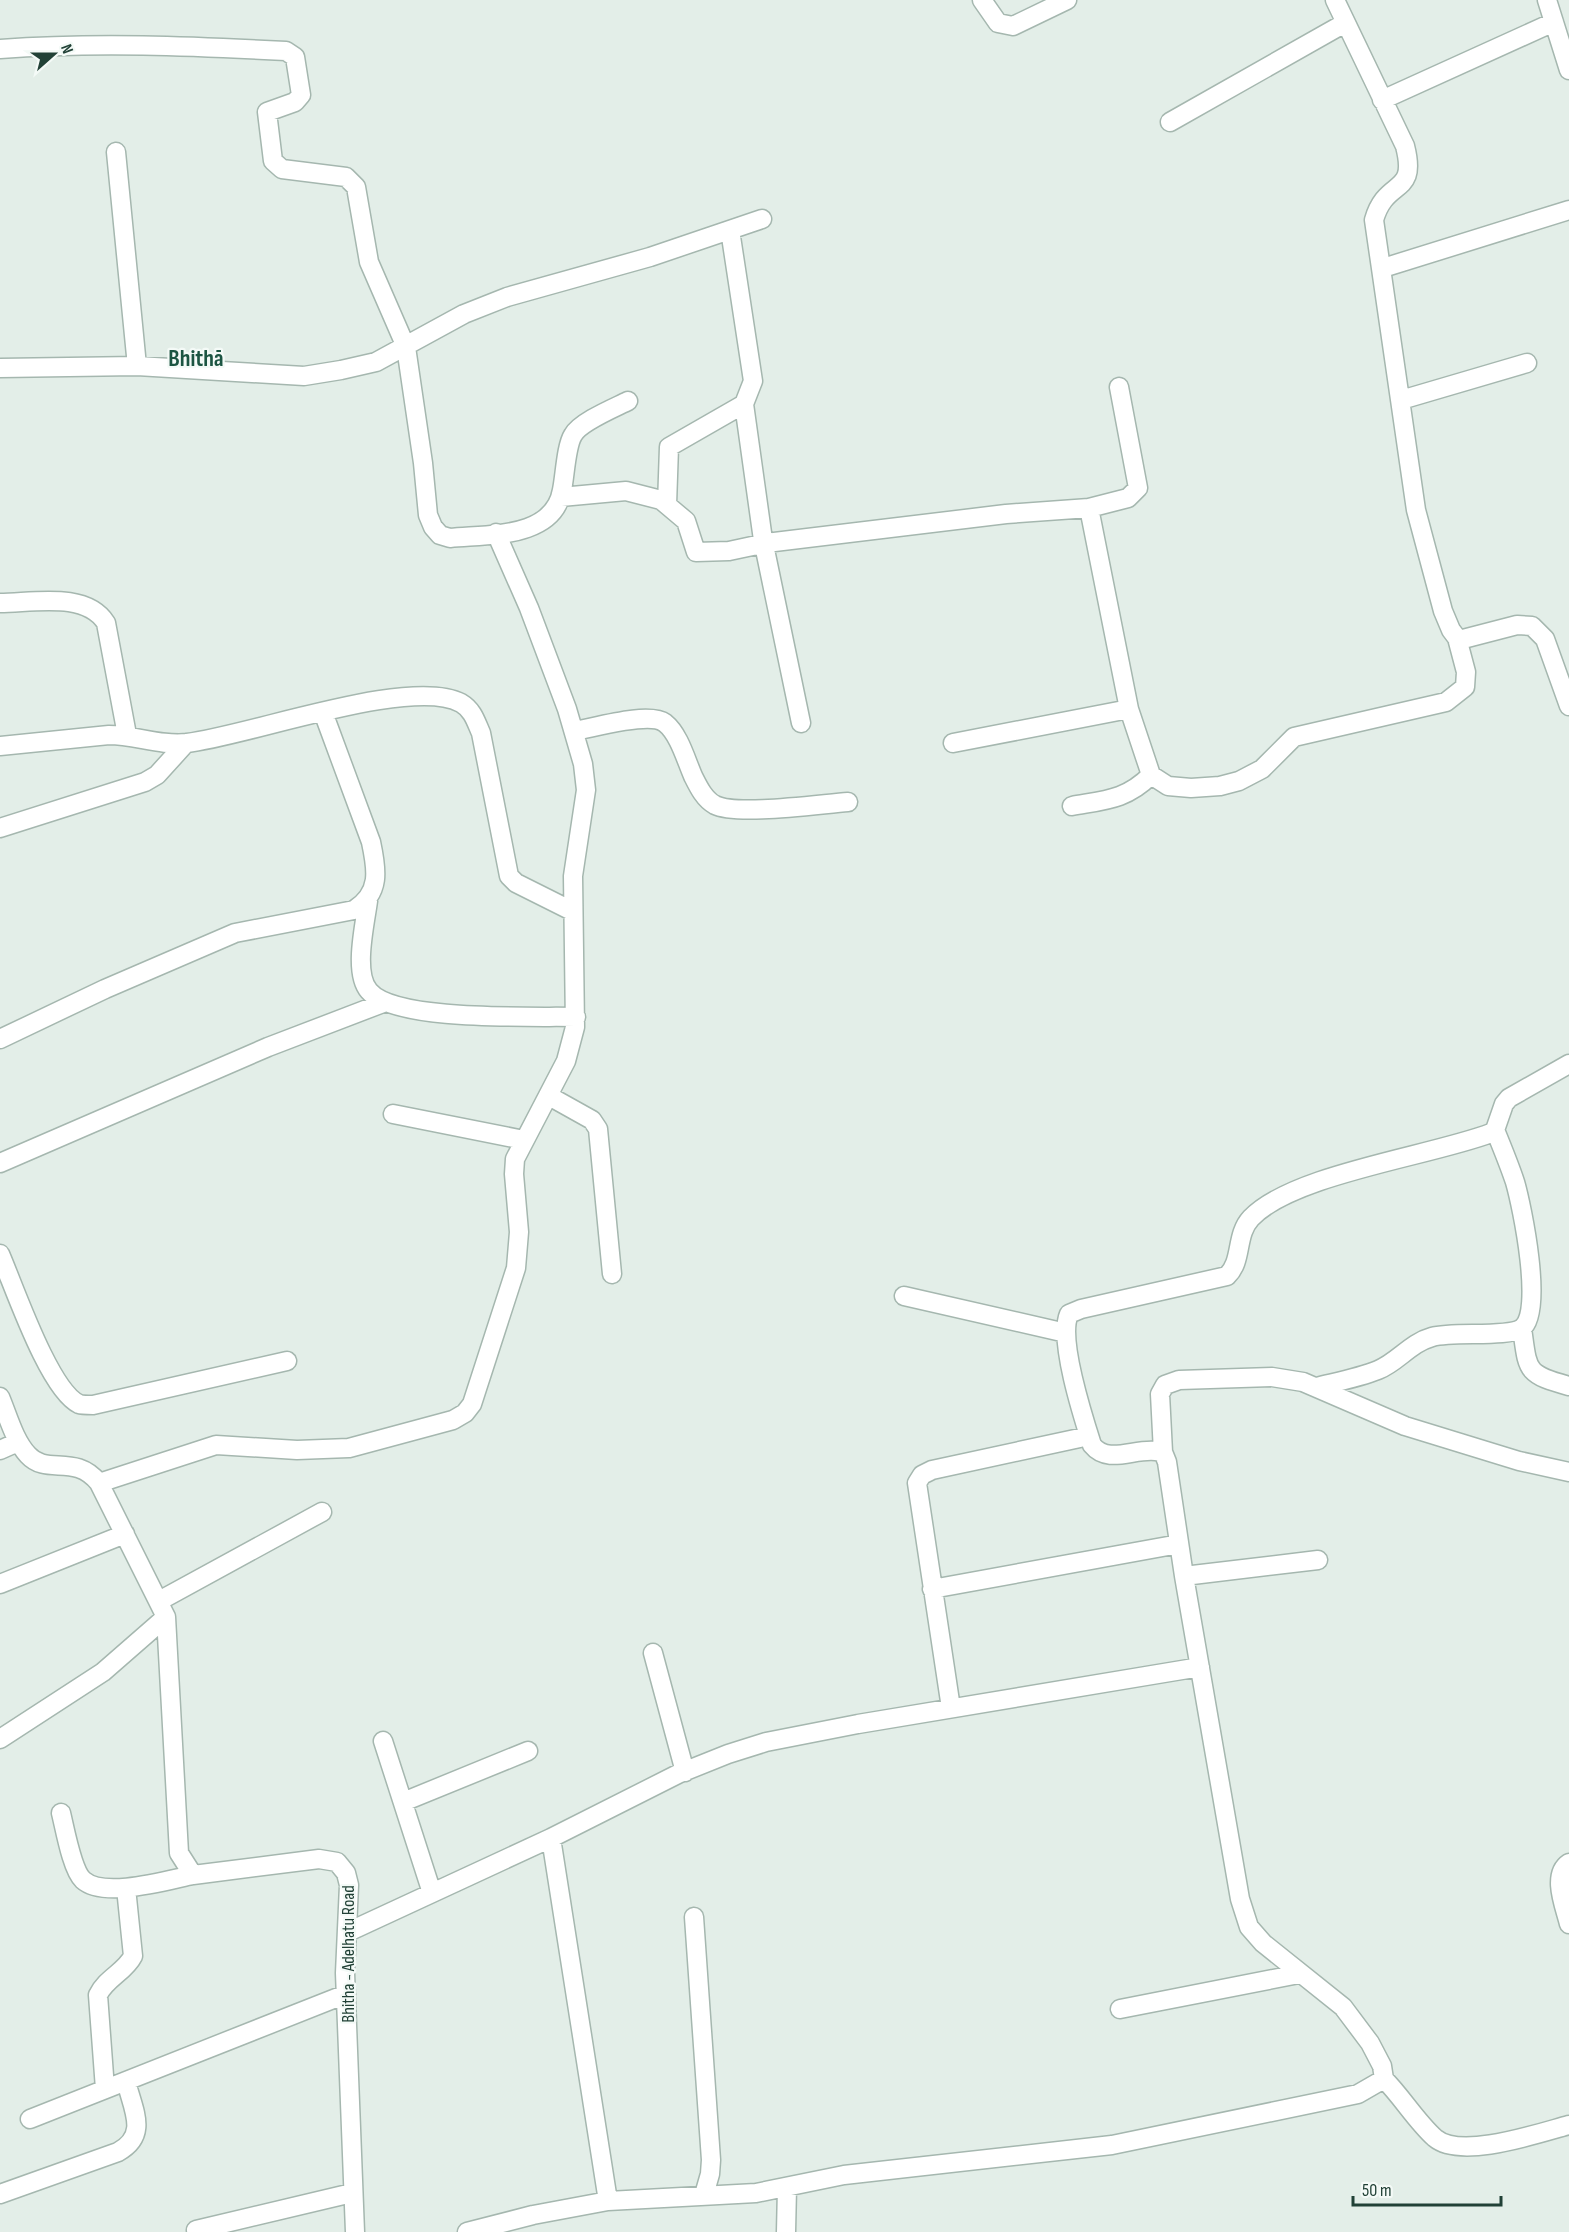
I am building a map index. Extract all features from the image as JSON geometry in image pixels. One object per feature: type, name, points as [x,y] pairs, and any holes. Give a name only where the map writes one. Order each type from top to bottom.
[{"type":"street","points":[[982,0],[998,22],[1013,26],[1067,0]]},
{"type":"street","points":[[1089,508],[1129,709],[1151,775],[1168,786],[1191,788],[1220,786],[1239,781],[1262,769],[1294,737],[1320,729],[1446,702],[1465,687],[1466,672],[1457,638],[1450,630],[1443,611],[1416,510],[1383,268],[1374,220],[1379,204],[1405,182],[1410,173],[1405,146],[1335,0]]},
{"type":"street","points":[[1547,0],[1569,70]]},
{"type":"street","points":[[1382,100],[1554,22]]},
{"type":"street","points":[[1170,122],[1345,23]]},
{"type":"street","points":[[0,50],[100,44],[189,46],[292,53],[297,62],[301,95],[295,102],[267,112],[273,161],[282,169],[346,177],[352,180],[358,197],[369,262],[406,347],[428,515],[433,527],[440,535],[450,538],[530,528],[556,510],[561,497],[573,435],[582,426],[628,401]]},
{"type":"street","points":[[116,152],[137,366]]},
{"type":"street","points":[[1383,268],[1569,210]]},
{"type":"street","points":[[0,368],[137,366],[304,376],[376,362],[464,314],[507,297],[650,257],[762,219]]},
{"type":"street","points":[[730,230],[753,381],[744,404],[765,543],[801,723]]},
{"type":"street","points":[[1401,400],[1527,363]]},
{"type":"street","points":[[561,497],[626,491],[661,500],[686,521],[696,552],[729,550],[765,543],[1015,513],[1089,508],[1128,498],[1138,488],[1119,387]]},
{"type":"street","points":[[667,505],[669,447],[744,404]]},
{"type":"street","points":[[99,1483],[216,1445],[297,1450],[349,1448],[453,1420],[465,1413],[472,1404],[516,1268],[519,1232],[514,1174],[515,1159],[566,1061],[576,1017],[573,876],[586,790],[583,764],[574,731],[537,627],[496,534]]},
{"type":"street","points":[[0,603],[75,603],[99,613],[106,623],[127,735]]},
{"type":"street","points":[[1457,638],[1469,639],[1517,625],[1532,626],[1545,639],[1569,706]]},
{"type":"street","points":[[0,746],[127,735],[155,742],[186,743],[406,696],[445,696],[463,704],[472,712],[481,733],[509,876],[516,883],[572,911]]},
{"type":"street","points":[[953,743],[1129,709]]},
{"type":"street","points":[[323,712],[371,842],[376,864],[362,946],[362,976],[368,991],[383,1003],[428,1013],[576,1017]]},
{"type":"street","points":[[574,731],[637,719],[654,719],[665,723],[675,738],[703,795],[715,805],[764,808],[848,802]]},
{"type":"street","points":[[0,828],[145,782],[157,775],[186,743]]},
{"type":"street","points":[[1072,806],[1121,797],[1136,790],[1151,775]]},
{"type":"street","points":[[0,1039],[105,989],[235,933],[354,910],[368,901]]},
{"type":"street","points":[[0,1163],[268,1047],[383,1003]]},
{"type":"street","points":[[1316,1387],[1378,1370],[1411,1346],[1445,1333],[1510,1332],[1522,1328],[1528,1320],[1533,1285],[1527,1238],[1515,1183],[1497,1126],[1504,1104],[1514,1094],[1569,1064]]},
{"type":"street","points":[[549,1096],[592,1120],[598,1130],[612,1274]]},
{"type":"street","points":[[393,1114],[524,1140]]},
{"type":"street","points":[[1163,1452],[1148,1450],[1108,1456],[1098,1452],[1089,1436],[1065,1333],[1065,1323],[1069,1314],[1227,1276],[1235,1268],[1242,1232],[1250,1219],[1291,1194],[1312,1184],[1497,1126]]},
{"type":"street","points":[[0,1254],[50,1370],[63,1390],[79,1404],[93,1405],[287,1361]]},
{"type":"street","points":[[903,1296],[1065,1333]]},
{"type":"street","points":[[1522,1328],[1527,1363],[1533,1372],[1544,1379],[1569,1386]]},
{"type":"street","points":[[1569,1472],[1519,1461],[1405,1426],[1303,1382],[1272,1377],[1218,1377],[1168,1382],[1160,1394],[1163,1452],[1170,1473],[1184,1576],[1244,1914],[1255,1935],[1299,1974],[1343,2007],[1370,2043],[1382,2066],[1384,2079],[1436,2138],[1449,2145],[1468,2147],[1569,2125]]},
{"type":"street","points":[[0,1396],[18,1442],[29,1457],[36,1461],[78,1467],[91,1473],[99,1483],[163,1609],[171,1661],[179,1853],[193,1875],[126,1888],[95,1886],[83,1880],[77,1871],[61,1813]]},
{"type":"street","points":[[951,1708],[917,1483],[922,1475],[932,1470],[1089,1436]]},
{"type":"street","points":[[0,1450],[18,1442]]},
{"type":"street","points":[[0,1739],[103,1672],[163,1609],[322,1512]]},
{"type":"street","points":[[0,1584],[125,1534]]},
{"type":"street","points":[[932,1589],[1179,1544]]},
{"type":"street","points":[[1184,1576],[1318,1560]]},
{"type":"street","points":[[653,1653],[685,1772]]},
{"type":"street","points":[[348,1932],[551,1838],[685,1772],[728,1754],[766,1742],[951,1708],[1200,1667]]},
{"type":"street","points":[[383,1741],[432,1893]]},
{"type":"street","points":[[403,1802],[528,1751]]},
{"type":"street","points":[[551,1838],[608,2201]]},
{"type":"street","name":"Bhitha - Adelhatu Road","points":[[193,1875],[319,1859],[337,1862],[346,1873],[350,1885],[346,1994],[355,2232]]},
{"type":"street","points":[[1569,1863],[1562,1870],[1560,1881],[1569,1924]]},
{"type":"street","points":[[105,2089],[97,2005],[102,1986],[129,1963],[133,1956],[126,1888]]},
{"type":"street","points":[[694,1917],[711,2160],[705,2195]]},
{"type":"street","points":[[1120,2009],[1299,1974]]},
{"type":"street","points":[[30,2119],[346,1994]]},
{"type":"street","points":[[467,2232],[533,2215],[608,2201],[756,2193],[844,2175],[1112,2145],[1358,2094],[1384,2079]]},
{"type":"street","points":[[0,2194],[132,2145],[137,2134],[137,2125],[126,2081]]},
{"type":"street","points":[[786,2232],[787,2188]]},
{"type":"street","points":[[196,2230],[352,2193]]},
{"type":"district","name":"Bhithā","points":[[196,358]]}]
